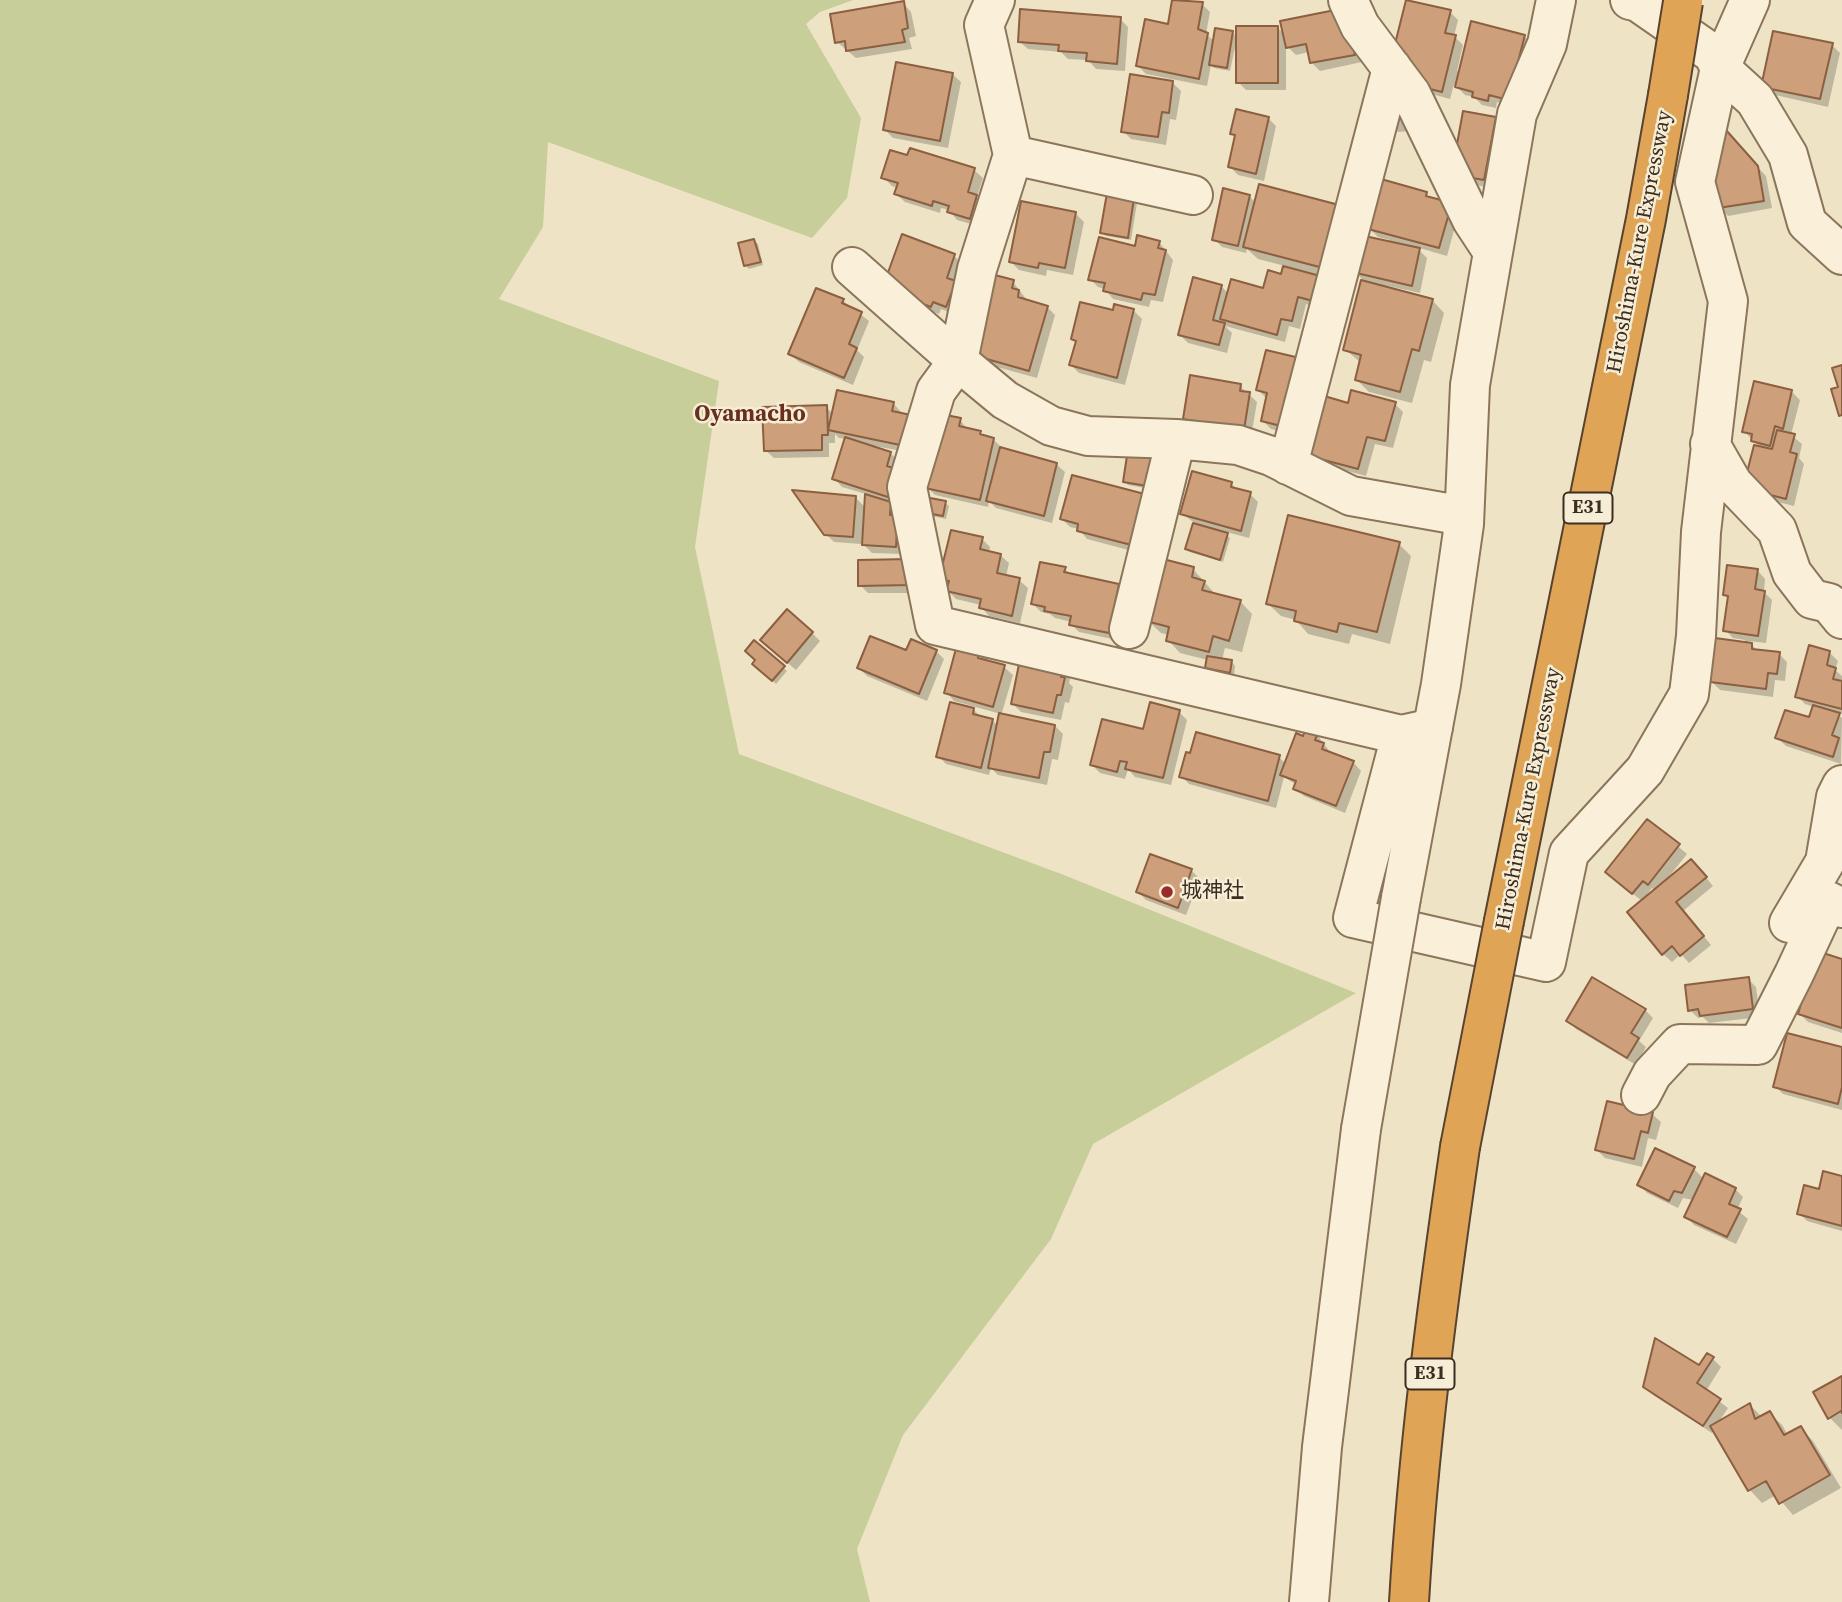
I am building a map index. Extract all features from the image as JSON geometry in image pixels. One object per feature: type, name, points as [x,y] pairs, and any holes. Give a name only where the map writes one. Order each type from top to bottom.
[{"type":"highway","name":"Hiroshima-Kure Expressway","points":[[1409,1602],[1413,1536],[1436,1320],[1460,1147],[1628,311],[1683,1]]},
{"type":"street","points":[[995,0],[984,25],[1013,155],[977,269],[958,362],[936,391],[907,487],[935,625],[1417,732]]},
{"type":"street","points":[[1348,0],[1360,26],[1411,94],[1472,220],[1493,252]]},
{"type":"street","points":[[1556,0],[1547,44],[1517,114],[1470,385],[1464,516],[1417,732],[1353,918],[1546,962],[1569,853],[1645,770],[1689,694],[1696,636],[1701,532],[1728,300],[1695,182],[1720,68],[1750,0]]},
{"type":"street","points":[[1630,0],[1638,2],[1713,54],[1720,68],[1755,100],[1788,155],[1807,223],[1842,255]]},
{"type":"street","points":[[1288,465],[1392,68]]},
{"type":"street","points":[[1013,155],[1193,195]]},
{"type":"street","points":[[852,267],[1004,400],[1051,426],[1088,436],[1176,439],[1238,445],[1288,465],[1351,496],[1464,516]]},
{"type":"street","points":[[1129,629],[1176,439]]},
{"type":"street","points":[[1710,444],[1733,484],[1777,530],[1792,573],[1812,599],[1829,603],[1842,619]]},
{"type":"street","points":[[1309,1602],[1322,1447],[1361,1129],[1401,898],[1417,732]]},
{"type":"street","points":[[1705,1044],[1747,1023],[1769,977],[1787,927],[1825,862],[1836,797],[1842,785]]},
{"type":"street","points":[[1640,1095],[1652,1074],[1680,1044],[1758,1045],[1837,895]]},
{"type":"green space","points":[[0,0],[853,0],[820,12],[806,24],[861,118],[847,198],[812,238],[548,142],[543,227],[499,299],[719,381],[695,547],[739,754],[1064,875],[1356,993],[1093,1144],[1051,1239],[903,1435],[857,1549],[870,1602],[0,1602]]},
{"type":"building","points":[[1172,0],[1203,2],[1198,29],[1208,33],[1199,79],[1136,66],[1145,19],[1168,24]]},
{"type":"building","points":[[1406,0],[1451,10],[1445,33],[1456,35],[1442,92],[1418,86],[1399,71],[1404,51],[1394,48]]},
{"type":"building","points":[[904,1],[908,28],[902,30],[905,42],[846,51],[845,41],[835,43],[830,14]]},
{"type":"building","points":[[1345,8],[1355,55],[1310,63],[1306,44],[1286,48],[1280,21]]},
{"type":"building","points":[[1020,9],[1121,17],[1117,64],[1086,61],[1087,53],[1058,51],[1059,45],[1018,42]]},
{"type":"building","points":[[1471,21],[1525,35],[1508,100],[1489,95],[1488,101],[1472,97],[1473,92],[1455,87]]},
{"type":"building","points":[[1236,26],[1278,26],[1278,83],[1236,83]]},
{"type":"building","points":[[1215,28],[1233,31],[1227,68],[1209,65]]},
{"type":"building","points":[[1773,31],[1833,43],[1820,99],[1761,87]]},
{"type":"building","points":[[896,62],[953,73],[940,141],[883,130]]},
{"type":"building","points":[[1130,74],[1173,81],[1169,113],[1162,112],[1158,137],[1121,132]]},
{"type":"building","points":[[1236,109],[1269,117],[1256,174],[1228,167],[1235,135],[1230,134]]},
{"type":"building","points":[[1463,111],[1496,117],[1484,180],[1461,176],[1454,161]]},
{"type":"building","points":[[1726,130],[1758,166],[1764,201],[1718,208],[1708,154]]},
{"type":"building","points":[[910,148],[975,168],[968,192],[977,195],[970,219],[947,212],[949,206],[933,201],[932,206],[894,194],[898,183],[881,178],[890,150],[907,155]]},
{"type":"building","points":[[1381,179],[1427,192],[1426,196],[1452,203],[1439,248],[1368,229]]},
{"type":"building","points":[[1259,184],[1343,206],[1327,269],[1243,247]]},
{"type":"building","points":[[1223,188],[1250,195],[1238,246],[1212,240]]},
{"type":"building","points":[[1107,193],[1134,198],[1128,238],[1100,233]]},
{"type":"building","points":[[1021,201],[1076,212],[1065,268],[1039,263],[1038,268],[1009,262]]},
{"type":"building","points":[[902,234],[955,254],[947,278],[956,281],[946,307],[933,302],[931,307],[882,289]]},
{"type":"building","points":[[1137,235],[1160,241],[1158,248],[1166,250],[1155,295],[1143,293],[1141,300],[1103,291],[1105,283],[1088,280],[1099,237],[1135,246]]},
{"type":"building","points":[[1360,235],[1420,248],[1412,286],[1352,272]]},
{"type":"building","points":[[754,239],[761,262],[744,266],[738,243]]},
{"type":"building","points":[[1283,266],[1324,277],[1317,302],[1298,297],[1292,321],[1281,319],[1277,335],[1220,319],[1231,279],[1263,288],[1268,270],[1281,274]]},
{"type":"building","points":[[991,274],[1014,280],[1012,288],[1019,290],[1018,297],[1048,306],[1029,371],[969,354]]},
{"type":"building","points":[[1193,277],[1222,285],[1213,320],[1225,323],[1219,345],[1178,335]]},
{"type":"building","points":[[1361,280],[1433,299],[1419,351],[1412,349],[1400,392],[1355,380],[1361,355],[1343,350]]},
{"type":"building","points":[[816,288],[844,299],[842,303],[862,312],[849,344],[857,348],[844,378],[788,354]]},
{"type":"building","points":[[1080,302],[1113,310],[1114,304],[1134,309],[1117,378],[1069,365],[1076,341],[1071,339]]},
{"type":"building","points":[[1266,350],[1304,359],[1289,428],[1261,421],[1267,393],[1256,390]]},
{"type":"building","points":[[1842,365],[1842,415],[1839,416],[1831,389],[1838,387],[1832,368]]},
{"type":"building","points":[[1190,375],[1241,384],[1240,391],[1250,392],[1244,430],[1183,419]]},
{"type":"building","points":[[1754,381],[1792,390],[1783,429],[1775,426],[1770,446],[1751,441],[1752,434],[1742,432]]},
{"type":"building","points":[[837,390],[894,402],[892,411],[911,415],[905,446],[828,430]]},
{"type":"building","points":[[1351,390],[1396,402],[1385,441],[1367,437],[1358,469],[1305,455],[1321,395],[1348,403]]},
{"type":"building","points":[[827,405],[828,435],[822,435],[822,450],[764,451],[762,407]]},
{"type":"building","points":[[941,414],[961,418],[959,426],[981,431],[980,434],[994,438],[980,500],[925,488]]},
{"type":"building","points":[[1777,430],[1795,434],[1790,452],[1797,454],[1786,499],[1743,488],[1754,445],[1772,449]]},
{"type":"building","points":[[845,437],[891,452],[887,466],[902,471],[894,499],[832,479]]},
{"type":"building","points":[[1000,447],[1057,463],[1044,516],[986,501]]},
{"type":"building","points":[[1128,449],[1158,453],[1153,487],[1123,482]]},
{"type":"building","points":[[1192,471],[1232,482],[1231,487],[1251,492],[1241,531],[1180,514]]},
{"type":"building","points":[[1072,475],[1156,497],[1143,548],[1077,531],[1078,524],[1060,519]]},
{"type":"building","points":[[792,490],[856,496],[853,537],[824,535]]},
{"type":"building","points":[[865,494],[891,502],[890,515],[898,515],[896,547],[862,545]]},
{"type":"building","points":[[925,497],[946,501],[943,516],[921,512]]},
{"type":"building","points":[[1288,515],[1400,542],[1377,632],[1339,623],[1337,632],[1294,621],[1296,611],[1266,604]]},
{"type":"building","points":[[1193,523],[1228,533],[1220,560],[1185,549]]},
{"type":"building","points":[[951,530],[983,537],[980,549],[1001,554],[997,573],[1020,578],[1012,616],[979,608],[981,599],[946,591],[949,581],[939,579]]},
{"type":"building","points":[[910,559],[911,585],[858,586],[858,560]]},
{"type":"building","points":[[1163,559],[1194,567],[1192,577],[1205,581],[1202,590],[1241,600],[1229,641],[1213,636],[1209,652],[1166,641],[1169,627],[1146,621]]},
{"type":"building","points":[[1040,562],[1066,567],[1064,572],[1119,584],[1109,633],[1069,625],[1071,616],[1044,611],[1045,607],[1031,604]]},
{"type":"building","points":[[1727,565],[1758,569],[1755,589],[1765,591],[1758,636],[1723,631],[1728,596],[1723,595]]},
{"type":"building","points":[[787,609],[813,632],[787,663],[760,640]]},
{"type":"building","points":[[870,636],[906,650],[911,639],[937,650],[919,694],[857,668]]},
{"type":"building","points":[[1715,638],[1752,643],[1752,649],[1780,652],[1777,674],[1768,673],[1766,689],[1710,682]]},
{"type":"building","points":[[754,640],[785,666],[772,681],[752,664],[755,660],[745,651]]},
{"type":"building","points":[[958,641],[981,647],[978,658],[1005,665],[993,707],[944,693]]},
{"type":"building","points":[[1809,645],[1830,651],[1827,665],[1836,668],[1833,679],[1842,681],[1842,709],[1795,697]]},
{"type":"building","points":[[1207,656],[1232,660],[1230,673],[1205,668]]},
{"type":"building","points":[[1020,659],[1062,669],[1061,677],[1065,677],[1053,713],[1011,704]]},
{"type":"building","points":[[950,702],[974,708],[973,714],[993,719],[981,768],[936,757]]},
{"type":"building","points":[[1150,702],[1180,710],[1163,778],[1125,769],[1127,762],[1120,761],[1117,772],[1090,765],[1102,719],[1143,729]]},
{"type":"building","points":[[1813,705],[1840,713],[1832,735],[1839,738],[1833,757],[1775,738],[1785,710],[1809,717]]},
{"type":"building","points":[[999,713],[1055,725],[1050,752],[1044,752],[1039,778],[988,768]]},
{"type":"building","points":[[1306,728],[1318,733],[1315,740],[1324,743],[1322,749],[1354,761],[1336,806],[1293,789],[1296,781],[1280,775],[1296,733],[1303,736]]},
{"type":"building","points":[[1196,732],[1280,755],[1268,801],[1179,777],[1186,752],[1190,753]]},
{"type":"building","points":[[1647,819],[1680,844],[1648,885],[1643,881],[1632,894],[1605,872]]},
{"type":"building","points":[[1150,854],[1192,869],[1178,908],[1136,892]]},
{"type":"building","points":[[1691,859],[1707,877],[1676,902],[1704,936],[1680,956],[1672,946],[1662,955],[1627,912]]},
{"type":"building","points":[[1817,951],[1842,959],[1842,1028],[1798,1014]]},
{"type":"building","points":[[1592,977],[1646,1009],[1631,1033],[1639,1038],[1627,1058],[1566,1021]]},
{"type":"building","points":[[1749,977],[1753,1009],[1700,1016],[1698,1009],[1688,1011],[1685,985]]},
{"type":"building","points":[[1787,1033],[1842,1047],[1842,1087],[1838,1104],[1773,1087]]},
{"type":"building","points":[[1607,1101],[1653,1112],[1648,1133],[1641,1131],[1634,1159],[1595,1150]]},
{"type":"building","points":[[1655,1148],[1695,1167],[1682,1193],[1674,1191],[1669,1201],[1637,1185]]},
{"type":"building","points":[[1823,1171],[1842,1176],[1842,1226],[1797,1214],[1804,1185],[1819,1189]]},
{"type":"building","points":[[1705,1173],[1736,1188],[1729,1204],[1741,1209],[1727,1237],[1684,1217]]},
{"type":"building","points":[[1655,1338],[1699,1365],[1707,1353],[1714,1357],[1697,1383],[1721,1399],[1703,1426],[1643,1387]]},
{"type":"building","points":[[1842,1376],[1842,1413],[1841,1411],[1828,1419],[1813,1392]]},
{"type":"building","points":[[1750,1403],[1755,1419],[1770,1411],[1784,1435],[1801,1426],[1830,1475],[1779,1504],[1766,1481],[1748,1491],[1710,1426]]},
{"type":"place","name":"城神社","points":[[1167,892]]},
{"type":"district","name":"Oyamacho","points":[[750,415]]}]
